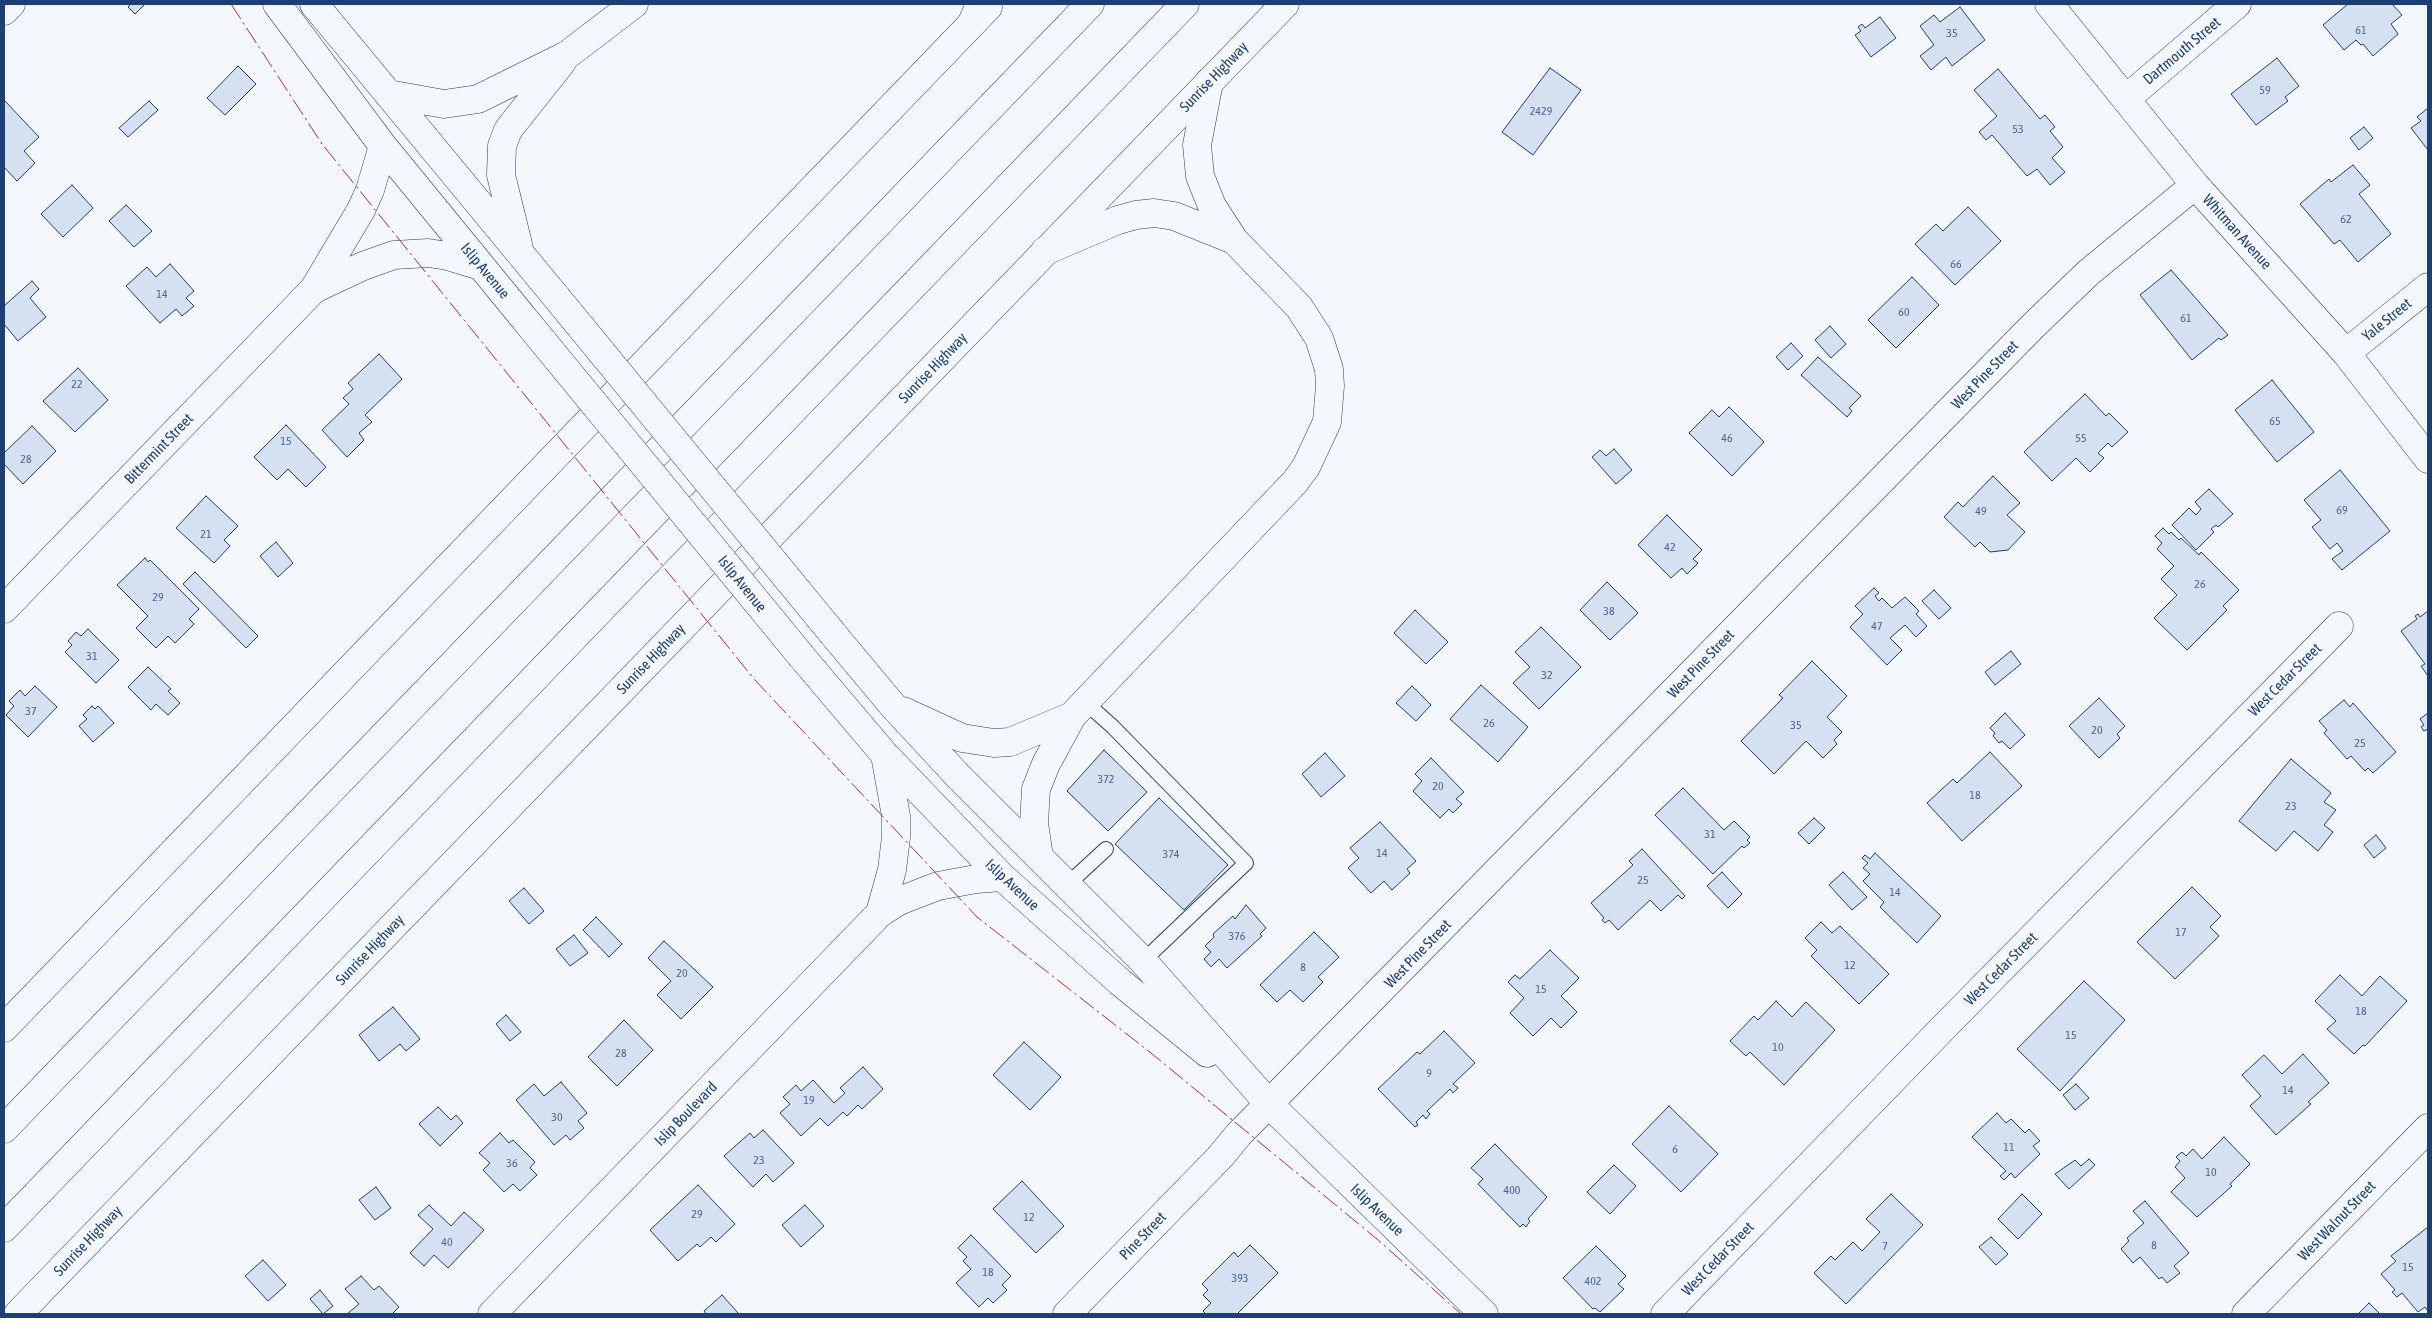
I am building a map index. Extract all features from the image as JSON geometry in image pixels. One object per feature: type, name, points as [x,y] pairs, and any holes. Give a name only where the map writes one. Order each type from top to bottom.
[{"type":"main road","points":[[4,11],[11,4]]},
{"type":"main road","name":"Islip Avenue","points":[[277,4],[383,146],[802,657],[885,755],[1002,877],[1120,982],[1270,1105]]},
{"type":"main road","name":"Islip Avenue","points":[[314,4],[894,707],[999,819],[1144,961],[1270,1105],[1484,1314]]},
{"type":"main road","points":[[388,94],[426,102],[462,103],[498,90],[567,55],[634,4]]},
{"type":"main road","points":[[4,1028],[976,14],[990,4]]},
{"type":"main road","points":[[4,1129],[1090,4]]},
{"type":"main road","points":[[4,1228],[1185,4]]},
{"type":"main road","name":"Sunrise Highway","points":[[18,1314],[1285,4]]},
{"type":"main road","name":"Whitman Avenue","points":[[2049,4],[2127,98],[2195,185],[2346,353],[2428,458]]},
{"type":"main road","name":"Dartmouth Street","points":[[2127,98],[2237,4]]},
{"type":"main road","points":[[521,253],[501,175],[502,146],[508,130],[517,117],[567,55]]},
{"type":"main road","points":[[1039,857],[1034,823],[1036,789],[1046,764],[1079,709],[1295,482],[1306,467],[1326,422],[1330,386],[1329,369],[1319,338],[1299,307],[1234,240],[1212,206],[1200,176],[1197,145],[1209,82]]},
{"type":"main road","points":[[314,288],[370,190],[383,146]]},
{"type":"main road","name":"West Pine Street","points":[[1220,1157],[1239,1134],[1270,1105],[2033,326],[2088,273],[2195,185]]},
{"type":"main road","points":[[1045,252],[1118,220],[1154,213],[1174,216],[1234,240]]},
{"type":"main road","points":[[314,288],[363,266],[394,255],[428,253],[448,256],[481,266]]},
{"type":"main road","name":"Yale Street","points":[[2346,353],[2428,287]]},
{"type":"main road","name":"Bittermint Street","points":[[4,609],[314,288]]},
{"type":"main road","name":"West Cedar Street","points":[[1665,1314],[1946,1025],[2339,626]]},
{"type":"main road","points":[[894,707],[962,738],[994,743],[1010,742],[1079,709]]},
{"type":"main road","points":[[880,913],[892,870],[896,837],[896,816],[885,755]]},
{"type":"main road","points":[[880,913],[900,901],[938,886],[976,879],[1002,877]]},
{"type":"main road","name":"Islip Boulevard","points":[[492,1314],[880,913]]},
{"type":"main road","name":"West Walnut Street","points":[[2246,1314],[2428,1128]]},
{"type":"main road","name":"Pine Street","points":[[1066,1314],[1220,1157]]},
{"type":"lane","points":[[1079,709],[1113,727],[1246,863],[1144,961]]},
{"type":"lane","points":[[1067,885],[1106,849]]},
{"type":"building","points":[[131,4],[145,4],[135,14],[128,7]]},
{"type":"building","points":[[2348,4],[2392,4],[2402,15],[2391,24],[2398,34],[2373,56],[2363,44],[2361,45],[2356,40],[2344,50],[2323,25]]},
{"type":"building","points":[[1960,7],[1985,40],[1952,66],[1946,57],[1931,70],[1920,56],[1934,45],[1920,26],[1934,15],[1940,22]]},
{"type":"building","points":[[1880,17],[1896,38],[1871,57],[1855,35],[1861,31],[1858,27],[1862,24],[1865,28]]},
{"type":"building","points":[[2277,58],[2299,86],[2285,97],[2288,101],[2256,125],[2231,94]]},
{"type":"building","points":[[238,66],[256,84],[225,115],[207,98]]},
{"type":"building","points":[[1550,68],[1581,90],[1533,155],[1502,132]]},
{"type":"building","points":[[1998,69],[2040,119],[2045,115],[2055,127],[2050,131],[2063,147],[2052,158],[2065,172],[2050,185],[2037,169],[2027,176],[1992,135],[1986,140],[1979,132],[1997,116],[1974,90]]},
{"type":"building","points":[[4,100],[39,137],[24,151],[35,163],[17,181],[4,167]]},
{"type":"building","points":[[149,101],[158,110],[128,137],[119,128]]},
{"type":"building","points":[[2428,108],[2428,150],[2411,128],[2421,121],[2417,117]]},
{"type":"building","points":[[2364,127],[2373,138],[2359,150],[2350,138]]},
{"type":"building","points":[[2353,165],[2370,185],[2359,194],[2391,234],[2358,262],[2340,240],[2334,244],[2300,204],[2329,179],[2331,182]]},
{"type":"building","points":[[72,185],[93,208],[63,237],[41,214]]},
{"type":"building","points":[[126,205],[152,231],[134,247],[109,221]]},
{"type":"building","points":[[1968,207],[2001,241],[1955,285],[1915,244],[1936,224],[1943,231]]},
{"type":"building","points":[[170,264],[194,291],[186,298],[194,306],[182,316],[176,309],[160,323],[126,286],[147,267],[156,277]]},
{"type":"building","points":[[2171,270],[2228,335],[2221,340],[2219,338],[2192,360],[2140,295]]},
{"type":"building","points":[[1912,277],[1939,305],[1896,348],[1868,320]]},
{"type":"building","points":[[32,281],[39,289],[30,298],[46,317],[18,341],[4,324],[4,306]]},
{"type":"building","points":[[1830,326],[1846,344],[1831,358],[1815,340]]},
{"type":"building","points":[[1791,343],[1803,356],[1788,370],[1776,357]]},
{"type":"building","points":[[379,354],[402,379],[365,415],[372,422],[359,433],[364,440],[347,457],[322,430],[349,404],[343,398],[353,389],[348,383]]},
{"type":"building","points":[[1818,357],[1861,396],[1849,408],[1852,411],[1847,417],[1801,375]]},
{"type":"building","points":[[78,368],[108,400],[75,432],[43,401]]},
{"type":"building","points":[[2272,380],[2314,432],[2277,462],[2235,410]]},
{"type":"building","points":[[2085,394],[2106,416],[2109,413],[2128,432],[2112,447],[2108,443],[2098,453],[2104,458],[2090,472],[2076,458],[2052,481],[2024,452]]},
{"type":"building","points":[[1729,407],[1764,442],[1732,476],[1689,433],[1712,410],[1719,417]]},
{"type":"building","points":[[286,425],[326,467],[306,487],[288,469],[277,480],[254,457]]},
{"type":"building","points":[[32,426],[56,451],[23,484],[4,464],[4,453]]},
{"type":"building","points":[[1614,449],[1632,470],[1616,484],[1592,457],[1600,450],[1606,456]]},
{"type":"building","points":[[2340,470],[2390,531],[2342,570],[2332,559],[2343,551],[2337,543],[2330,549],[2312,527],[2321,520],[2304,500]]},
{"type":"building","points":[[1993,476],[2020,503],[2007,515],[2025,532],[2008,550],[1990,552],[1980,542],[1975,547],[1944,517],[1958,502],[1963,507]]},
{"type":"building","points":[[2209,489],[2233,514],[2218,527],[2216,525],[2211,529],[2214,532],[2196,550],[2172,525],[2189,508],[2196,515],[2201,509],[2195,502]]},
{"type":"building","points":[[206,496],[238,526],[224,540],[230,546],[214,563],[176,528]]},
{"type":"building","points":[[1667,515],[1702,550],[1693,559],[1698,563],[1687,574],[1682,568],[1671,578],[1638,545]]},
{"type":"building","points":[[2163,528],[2169,534],[2171,532],[2179,540],[2181,538],[2199,555],[2201,552],[2239,590],[2223,606],[2227,610],[2187,650],[2154,618],[2177,595],[2161,579],[2174,566],[2157,549],[2162,543],[2155,536]]},
{"type":"building","points":[[276,542],[293,563],[278,577],[260,556]]},
{"type":"building","points":[[145,558],[148,562],[150,560],[199,609],[189,619],[194,624],[175,643],[168,636],[156,648],[136,628],[148,616],[117,585]]},
{"type":"building","points":[[195,572],[258,636],[246,648],[183,584]]},
{"type":"building","points":[[1607,582],[1638,613],[1610,640],[1580,610]]},
{"type":"building","points":[[1874,588],[1879,593],[1875,596],[1879,601],[1882,598],[1892,608],[1905,597],[1919,611],[1916,614],[1927,626],[1916,637],[1905,625],[1890,638],[1902,650],[1887,665],[1850,627],[1863,614],[1855,606]]},
{"type":"building","points":[[1934,590],[1951,608],[1939,619],[1922,601]]},
{"type":"building","points":[[1415,610],[1448,642],[1426,664],[1394,633]]},
{"type":"building","points":[[2428,611],[2428,676],[2421,666],[2425,664],[2401,631],[2417,619],[2415,616],[2418,614],[2420,617]]},
{"type":"building","points":[[1541,627],[1581,667],[1539,709],[1513,683],[1530,667],[1515,652]]},
{"type":"building","points":[[88,629],[119,660],[96,683],[65,652],[72,645],[68,641],[76,632],[81,636]]},
{"type":"building","points":[[2011,651],[2021,664],[1995,685],[1985,672]]},
{"type":"building","points":[[1812,661],[1847,696],[1827,717],[1842,732],[1834,740],[1837,744],[1823,758],[1806,741],[1774,774],[1741,741],[1783,698],[1779,695]]},
{"type":"building","points":[[148,667],[171,689],[168,691],[180,703],[168,715],[156,704],[151,710],[128,687]]},
{"type":"building","points":[[1481,685],[1528,727],[1498,762],[1450,719]]},
{"type":"building","points":[[35,686],[57,707],[28,737],[6,715],[14,706],[9,701],[20,690],[25,696]]},
{"type":"building","points":[[1412,686],[1431,705],[1416,721],[1396,703]]},
{"type":"building","points":[[2099,698],[2125,726],[2117,734],[2120,738],[2099,758],[2069,726]]},
{"type":"building","points":[[2344,700],[2350,707],[2353,703],[2396,752],[2373,773],[2368,768],[2365,771],[2351,756],[2347,759],[2324,733],[2327,730],[2319,721]]},
{"type":"building","points":[[92,706],[95,709],[98,706],[114,723],[93,742],[79,726],[87,719],[83,715]]},
{"type":"building","points":[[2005,713],[2025,735],[2010,749],[2002,741],[1999,743],[1993,736],[1995,733],[1990,728]]},
{"type":"building","points":[[2428,713],[2428,729],[2424,731],[2421,727],[2424,725],[2420,719]]},
{"type":"building","points":[[1104,750],[1147,792],[1108,831],[1067,791]]},
{"type":"building","points":[[1990,752],[2022,786],[1962,841],[1927,803],[1953,779],[1957,783]]},
{"type":"building","points":[[1325,753],[1345,776],[1321,797],[1302,774]]},
{"type":"building","points":[[1431,758],[1464,792],[1456,799],[1462,804],[1453,813],[1449,809],[1440,818],[1413,791],[1422,781],[1415,774]]},
{"type":"building","points":[[2291,759],[2331,793],[2324,802],[2336,810],[2324,825],[2333,832],[2318,851],[2294,831],[2276,851],[2239,821]]},
{"type":"building","points":[[1683,788],[1724,830],[1734,821],[1750,837],[1747,840],[1750,843],[1744,848],[1742,846],[1713,874],[1655,815]]},
{"type":"building","points":[[1159,798],[1228,865],[1184,910],[1115,844]]},
{"type":"building","points":[[1814,818],[1825,828],[1809,844],[1798,833]]},
{"type":"building","points":[[1380,822],[1416,861],[1407,869],[1410,873],[1392,890],[1384,881],[1371,893],[1348,868],[1359,858],[1350,848]]},
{"type":"building","points":[[2376,835],[2386,848],[2374,858],[2364,845]]},
{"type":"building","points":[[1642,849],[1685,896],[1682,899],[1678,895],[1661,911],[1650,900],[1618,930],[1609,920],[1605,923],[1602,920],[1604,918],[1591,903],[1633,865],[1629,861]]},
{"type":"building","points":[[1875,853],[1941,916],[1917,943],[1880,907],[1884,902],[1863,881],[1870,874],[1863,868],[1868,863],[1862,858],[1865,855],[1870,859]]},
{"type":"building","points":[[1722,872],[1742,894],[1728,908],[1707,886]]},
{"type":"building","points":[[1843,872],[1867,897],[1852,910],[1829,885]]},
{"type":"building","points":[[2192,887],[2221,916],[2210,927],[2219,936],[2175,979],[2137,942]]},
{"type":"building","points":[[524,888],[544,911],[529,924],[509,901]]},
{"type":"building","points":[[1246,905],[1266,928],[1260,934],[1262,936],[1227,968],[1219,959],[1211,967],[1204,959],[1211,952],[1205,946],[1214,937],[1213,934],[1233,916],[1235,919]]},
{"type":"building","points":[[596,917],[622,944],[609,957],[583,930]]},
{"type":"building","points":[[1821,922],[1832,933],[1840,926],[1889,974],[1859,1004],[1811,956],[1817,950],[1805,938]]},
{"type":"building","points":[[1314,932],[1339,957],[1318,977],[1323,982],[1303,1002],[1290,990],[1277,1002],[1260,985]]},
{"type":"building","points":[[574,935],[588,953],[570,966],[556,949]]},
{"type":"building","points":[[664,941],[713,987],[681,1019],[657,995],[671,981],[648,958]]},
{"type":"building","points":[[1550,950],[1579,978],[1561,996],[1577,1012],[1561,1028],[1551,1018],[1533,1036],[1510,1013],[1524,998],[1508,982],[1515,975],[1520,979]]},
{"type":"building","points":[[2340,975],[2362,996],[2380,976],[2407,1001],[2365,1046],[2363,1045],[2354,1054],[2327,1029],[2336,1021],[2315,1001]]},
{"type":"building","points":[[2084,981],[2125,1020],[2060,1091],[2017,1049]]},
{"type":"building","points":[[1776,1001],[1792,1017],[1806,1002],[1835,1030],[1784,1085],[1750,1052],[1746,1056],[1730,1041],[1754,1016],[1758,1020]]},
{"type":"building","points":[[393,1007],[420,1039],[406,1051],[400,1044],[379,1061],[359,1035]]},
{"type":"building","points":[[506,1015],[521,1032],[510,1041],[496,1024]]},
{"type":"building","points":[[624,1020],[653,1050],[617,1086],[588,1057]]},
{"type":"building","points":[[1444,1031],[1475,1063],[1453,1084],[1458,1088],[1453,1093],[1450,1089],[1427,1111],[1430,1114],[1426,1119],[1423,1115],[1416,1122],[1418,1125],[1415,1127],[1378,1089],[1417,1052],[1420,1054]]},
{"type":"building","points":[[1024,1042],[1061,1077],[1030,1110],[993,1075]]},
{"type":"building","points":[[2303,1054],[2329,1083],[2308,1102],[2311,1104],[2276,1135],[2250,1106],[2261,1096],[2242,1075],[2264,1055],[2282,1074]]},
{"type":"building","points":[[863,1067],[883,1089],[862,1109],[858,1105],[847,1116],[843,1112],[828,1126],[820,1118],[801,1136],[780,1113],[790,1104],[783,1097],[796,1085],[801,1091],[813,1080],[834,1103],[845,1093],[840,1088]]},
{"type":"building","points":[[561,1082],[587,1113],[578,1121],[584,1128],[570,1140],[566,1135],[554,1145],[516,1100],[534,1084],[544,1096]]},
{"type":"building","points":[[2076,1084],[2089,1098],[2075,1110],[2063,1095]]},
{"type":"building","points":[[1669,1106],[1718,1154],[1681,1192],[1632,1144]]},
{"type":"building","points":[[438,1107],[451,1120],[456,1115],[463,1123],[440,1146],[419,1124]]},
{"type":"building","points":[[1997,1113],[2006,1123],[2011,1119],[2025,1133],[2029,1129],[2040,1141],[2033,1146],[2040,1154],[2015,1178],[2011,1173],[2004,1180],[2000,1176],[2006,1171],[1972,1137]]},
{"type":"building","points":[[763,1130],[794,1163],[773,1182],[766,1174],[753,1187],[724,1156],[750,1133],[754,1138]]},
{"type":"building","points":[[500,1133],[509,1143],[513,1140],[535,1162],[530,1168],[537,1175],[520,1191],[513,1184],[504,1192],[483,1170],[490,1163],[479,1153]]},
{"type":"building","points":[[2224,1137],[2250,1164],[2230,1184],[2232,1186],[2197,1217],[2171,1192],[2185,1178],[2175,1167],[2180,1161],[2176,1157],[2182,1152],[2186,1156],[2193,1149],[2202,1159]]},
{"type":"building","points":[[1495,1144],[1547,1197],[1528,1219],[1530,1221],[1526,1227],[1523,1224],[1520,1227],[1478,1184],[1483,1179],[1471,1168]]},
{"type":"building","points":[[2089,1159],[2095,1165],[2069,1189],[2055,1174],[2075,1160],[2081,1166]]},
{"type":"building","points":[[1614,1165],[1636,1186],[1610,1214],[1587,1192]]},
{"type":"building","points":[[1022,1181],[1064,1226],[1036,1253],[993,1209]]},
{"type":"building","points":[[698,1185],[735,1224],[716,1242],[711,1237],[700,1247],[697,1244],[678,1261],[650,1230]]},
{"type":"building","points":[[376,1187],[391,1208],[375,1220],[359,1200]]},
{"type":"building","points":[[1891,1194],[1923,1225],[1846,1304],[1814,1273],[1831,1256],[1835,1260],[1853,1242],[1862,1251],[1880,1232],[1866,1219]]},
{"type":"building","points":[[2022,1194],[2042,1214],[2018,1239],[1998,1219]]},
{"type":"building","points":[[2145,1201],[2189,1253],[2174,1266],[2180,1273],[2167,1283],[2162,1277],[2159,1279],[2140,1257],[2133,1263],[2121,1249],[2129,1241],[2127,1238],[2144,1223],[2133,1211]]},
{"type":"building","points":[[429,1205],[451,1226],[464,1212],[484,1230],[448,1268],[434,1255],[424,1266],[410,1253],[433,1229],[418,1215]]},
{"type":"building","points":[[805,1205],[824,1226],[801,1247],[782,1225]]},
{"type":"building","points":[[2428,1227],[2428,1311],[2425,1307],[2418,1312],[2402,1293],[2397,1297],[2392,1292],[2395,1290],[2381,1274],[2396,1261],[2391,1256]]},
{"type":"building","points":[[971,1235],[1011,1276],[1002,1285],[1007,1290],[993,1303],[988,1298],[979,1307],[956,1283],[971,1269],[963,1261],[967,1257],[958,1248]]},
{"type":"building","points":[[1991,1237],[2008,1254],[1996,1265],[1979,1247]]},
{"type":"building","points":[[1250,1245],[1278,1273],[1237,1314],[1206,1314],[1203,1311],[1211,1303],[1203,1295],[1208,1290],[1202,1284],[1234,1252],[1238,1257]]},
{"type":"building","points":[[1596,1246],[1626,1276],[1618,1284],[1624,1289],[1600,1312],[1595,1308],[1593,1309],[1563,1278]]},
{"type":"building","points":[[263,1260],[286,1285],[268,1301],[245,1276]]},
{"type":"building","points":[[361,1276],[374,1290],[379,1286],[399,1307],[392,1314],[347,1314],[359,1304],[345,1289]]},
{"type":"building","points":[[320,1290],[333,1306],[323,1314],[310,1299]]},
{"type":"building","points":[[722,1295],[739,1314],[706,1314],[704,1311]]},
{"type":"building","points":[[2369,1303],[2380,1314],[2358,1314]]},
{"type":"power","points":[[231,4],[322,144],[754,679],[977,917],[1151,1053],[1377,1239],[1461,1314]]}]
